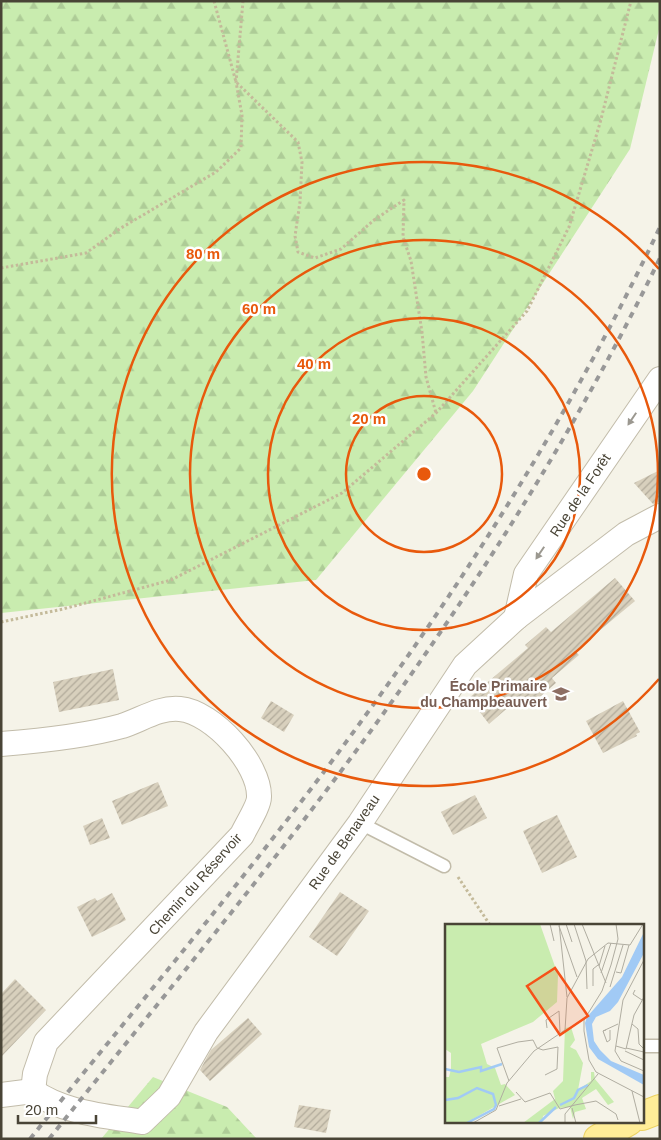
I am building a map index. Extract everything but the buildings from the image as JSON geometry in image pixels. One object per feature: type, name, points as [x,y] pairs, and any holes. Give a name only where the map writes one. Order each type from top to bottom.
[{"type":"main road","points":[[644,1115],[660,1109]]},
{"type":"main road","points":[[598,1139],[627,1122]]},
{"type":"street","name":"Rue de la Forêt","points":[[516,618],[526,574],[660,379]]},
{"type":"street","name":"Rue de Benaveau","points":[[33,1091],[42,1097],[90,1114],[142,1122],[169,1096],[206,1032],[360,823],[465,666],[516,618],[626,534],[660,516]]},
{"type":"street","name":"Chemin du Réservoir","points":[[1,744],[34,741],[122,726],[160,711],[180,709],[196,714],[238,747],[254,772],[260,798],[242,835],[46,1042],[34,1074],[33,1091]]},
{"type":"street","points":[[1,1095],[33,1091]]},
{"type":"lane","points":[[360,823],[444,866]]},
{"type":"lane","points":[[644,1046],[660,1046]]},
{"type":"path","points":[[1,268],[86,253],[121,228],[216,172],[241,148],[242,115],[236,82],[214,1]]},
{"type":"path","points":[[236,82],[243,1]]},
{"type":"path","points":[[1,622],[63,609],[171,580],[342,493],[436,413],[527,310],[569,227],[600,124],[631,1]]},
{"type":"path","points":[[236,82],[298,142],[302,162],[300,202],[295,236],[298,252],[316,258],[341,249],[374,220],[404,200],[403,236],[412,270],[422,332],[426,378],[436,413]]},
{"type":"path","points":[[444,866],[456,874],[489,924]]},
{"type":"green space","points":[[1,1],[660,1],[660,25],[630,149],[473,391],[316,580],[1,613]]},
{"type":"green space","points":[[153,1077],[227,1107],[257,1139],[101,1139]]},
{"type":"railway","points":[[30,1139],[280,829],[402,664],[483,544],[559,420],[628,292],[660,227]]},
{"type":"railway","points":[[49,1139],[292,835],[370,732],[450,618],[526,501],[561,442],[629,320],[660,258]]},
{"type":"place","name":"École Primaire du Champbeauvert","points":[[561,694]]}]
